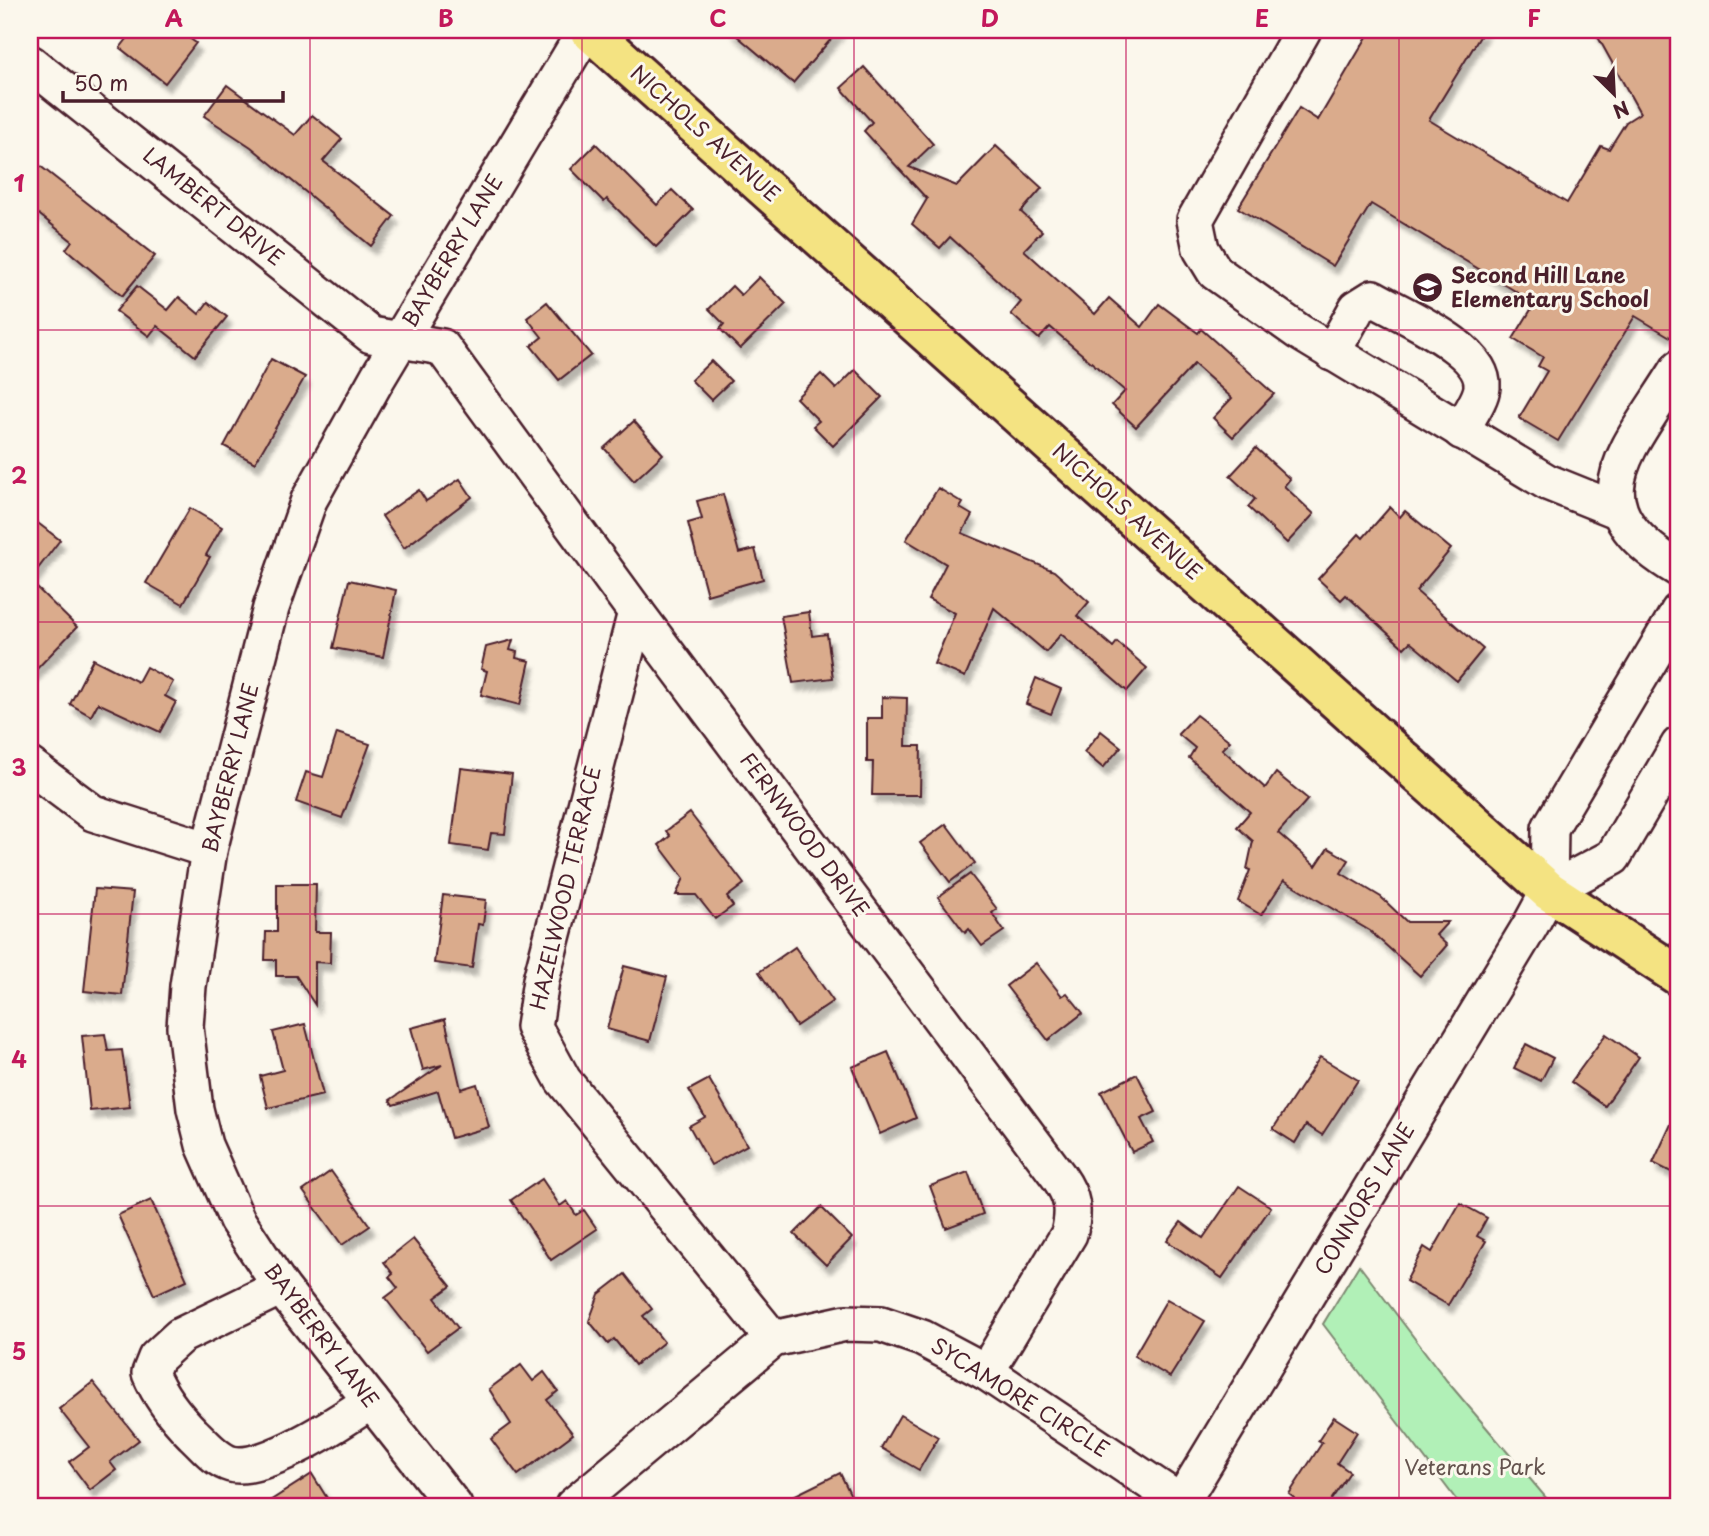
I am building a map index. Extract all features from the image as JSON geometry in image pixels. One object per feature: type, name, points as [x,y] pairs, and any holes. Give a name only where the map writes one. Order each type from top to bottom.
[{"type":"main road","name":"NICHOLS AVENUE","points":[[588,30],[1549,891],[1679,976]]},
{"type":"street","name":"BAYBERRY LANE","points":[[454,1506],[281,1287],[237,1220],[204,1145],[192,1087],[186,1013],[209,850],[271,608],[309,500],[401,338],[588,30]]},
{"type":"street","points":[[1303,30],[1195,220],[1201,249],[1215,272],[1298,332],[1546,482],[1619,511]]},
{"type":"street","name":"LAMBERT DRIVE","points":[[30,63],[371,335],[401,338]]},
{"type":"street","points":[[1332,353],[1357,308],[1373,298],[1461,348],[1481,371],[1482,389],[1461,431]]},
{"type":"street","name":"FERNWOOD DRIVE","points":[[401,338],[442,347],[636,612],[1071,1194],[1074,1213],[1069,1234],[986,1372]]},
{"type":"street","points":[[1679,368],[1620,468],[1615,495],[1619,511],[1638,541],[1679,569]]},
{"type":"street","points":[[1679,611],[1550,828],[1549,891],[1613,857],[1679,745]]},
{"type":"street","name":"HAZELWOOD TERRACE","points":[[636,612],[541,980],[534,1027],[563,1080],[773,1339]]},
{"type":"street","points":[[30,766],[93,813],[209,850]]},
{"type":"street","name":"CONNORS LANE","points":[[1182,1505],[1549,891]]},
{"type":"street","points":[[281,1287],[180,1336],[156,1358],[150,1373],[174,1415],[215,1455],[230,1464],[244,1465],[321,1435],[371,1401]]},
{"type":"street","name":"SYCAMORE CIRCLE","points":[[573,1506],[773,1339],[846,1323],[881,1324],[922,1338],[986,1372],[1182,1505]]},
{"type":"green space","name":"Veterans Park","points":[[1359,1265],[1447,1381],[1553,1506],[1461,1506],[1323,1324]]},
{"type":"building","points":[[134,30],[178,30],[196,43],[165,83],[120,48]]},
{"type":"building","points":[[730,30],[839,30],[793,83]]},
{"type":"building","points":[[1371,30],[1484,30],[1429,120],[1567,203],[1601,146],[1609,149],[1626,122],[1640,113],[1594,30],[1679,30],[1679,326],[1672,338],[1635,316],[1558,441],[1519,418],[1547,371],[1538,366],[1543,357],[1513,339],[1535,303],[1371,204],[1333,266],[1238,208],[1299,108],[1318,120]]},
{"type":"building","points":[[864,67],[933,144],[909,167],[957,186],[996,146],[1042,188],[1021,212],[1042,231],[1024,250],[1095,314],[1109,298],[1142,327],[1159,304],[1198,333],[1201,329],[1274,394],[1233,437],[1213,418],[1232,398],[1194,364],[1136,427],[1112,405],[1125,391],[1050,327],[1039,339],[1011,314],[1021,302],[950,237],[940,248],[912,224],[927,199],[864,131],[872,122],[841,88]]},
{"type":"building","points":[[227,85],[295,135],[312,115],[342,139],[323,161],[394,216],[371,246],[251,147],[204,116]]},
{"type":"building","points":[[596,144],[657,205],[672,190],[693,210],[656,247],[607,199],[604,202],[571,169]]},
{"type":"building","points":[[30,158],[155,256],[122,296],[66,249],[72,241],[30,207]]},
{"type":"building","points":[[759,277],[786,304],[740,349],[720,329],[724,324],[709,309],[732,286],[741,295]]},
{"type":"building","points":[[137,286],[168,310],[179,297],[199,314],[208,302],[227,317],[195,356],[157,326],[149,336],[116,311]]},
{"type":"building","points":[[547,302],[591,355],[559,380],[531,346],[542,337],[527,318]]},
{"type":"building","points":[[271,359],[305,377],[255,463],[224,446]]},
{"type":"building","points":[[711,361],[731,381],[711,400],[691,380]]},
{"type":"building","points":[[855,370],[882,397],[833,446],[813,426],[819,421],[796,398],[821,374],[836,389]]},
{"type":"building","points":[[634,421],[663,454],[634,481],[604,448]]},
{"type":"building","points":[[1256,448],[1290,479],[1284,486],[1314,514],[1287,543],[1248,507],[1255,499],[1230,476]]},
{"type":"building","points":[[460,479],[472,497],[404,548],[382,516],[419,490],[426,501]]},
{"type":"building","points":[[938,488],[963,503],[960,508],[972,515],[962,533],[1054,571],[1089,602],[1077,616],[1113,647],[1117,642],[1147,668],[1127,691],[1061,634],[1046,652],[994,608],[965,677],[934,664],[955,613],[928,599],[946,564],[906,540]]},
{"type":"building","points":[[723,494],[739,553],[755,549],[763,579],[707,595],[688,523],[702,519],[697,501]]},
{"type":"building","points":[[1390,507],[1400,517],[1405,511],[1451,549],[1416,591],[1483,649],[1457,681],[1410,642],[1404,648],[1346,595],[1341,600],[1318,579],[1359,534],[1363,538]]},
{"type":"building","points":[[190,508],[222,527],[206,555],[210,557],[183,604],[146,583]]},
{"type":"building","points":[[30,517],[60,540],[30,579]]},
{"type":"building","points":[[349,580],[396,590],[383,657],[333,648]]},
{"type":"building","points":[[30,581],[77,627],[30,676]]},
{"type":"building","points":[[809,612],[812,636],[827,634],[833,678],[793,683],[781,616]]},
{"type":"building","points":[[513,640],[510,650],[517,652],[516,658],[530,661],[520,705],[481,695],[487,671],[481,669],[486,647]]},
{"type":"building","points":[[93,659],[138,682],[146,667],[173,682],[165,696],[176,702],[160,732],[98,703],[91,716],[70,704]]},
{"type":"building","points":[[1036,678],[1061,689],[1051,714],[1026,704]]},
{"type":"building","points":[[882,697],[907,698],[906,746],[921,746],[920,795],[872,795],[873,762],[867,762],[867,718],[882,718]]},
{"type":"building","points":[[1196,715],[1230,741],[1222,749],[1265,788],[1276,773],[1308,799],[1278,833],[1316,866],[1328,848],[1349,860],[1341,873],[1381,897],[1407,922],[1448,922],[1436,935],[1447,945],[1420,976],[1370,931],[1284,880],[1261,915],[1238,901],[1250,870],[1247,869],[1253,841],[1237,827],[1250,812],[1189,758],[1195,748],[1178,734]]},
{"type":"building","points":[[1101,731],[1121,747],[1103,768],[1084,752]]},
{"type":"building","points":[[337,733],[370,744],[342,818],[296,802],[306,772],[323,777]]},
{"type":"building","points":[[461,768],[512,774],[505,834],[491,833],[488,850],[451,845]]},
{"type":"building","points":[[690,813],[744,884],[727,897],[733,906],[715,919],[696,895],[676,895],[684,878],[659,845],[670,836],[666,831]]},
{"type":"building","points":[[946,824],[975,863],[950,882],[920,843]]},
{"type":"building","points":[[970,874],[997,909],[992,913],[1004,931],[982,946],[969,929],[965,933],[938,897]]},
{"type":"building","points":[[277,884],[316,884],[315,932],[331,932],[330,963],[315,962],[315,1005],[296,976],[276,976],[276,960],[265,960],[266,932],[277,932]]},
{"type":"building","points":[[95,889],[133,892],[122,995],[84,991]]},
{"type":"building","points":[[443,895],[486,900],[483,925],[478,924],[472,968],[434,963]]},
{"type":"building","points":[[795,947],[833,1001],[796,1026],[759,972]]},
{"type":"building","points":[[1036,963],[1062,996],[1067,993],[1083,1013],[1048,1040],[1006,986]]},
{"type":"building","points":[[624,966],[667,977],[650,1041],[607,1029]]},
{"type":"building","points":[[445,1019],[461,1089],[477,1084],[489,1127],[451,1138],[438,1091],[393,1105],[390,1100],[442,1065],[423,1070],[411,1028]]},
{"type":"building","points":[[305,1024],[323,1095],[268,1108],[260,1076],[283,1070],[273,1032]]},
{"type":"building","points":[[105,1034],[108,1051],[122,1050],[130,1107],[90,1111],[82,1036]]},
{"type":"building","points":[[1606,1034],[1639,1057],[1605,1106],[1571,1082]]},
{"type":"building","points":[[1526,1044],[1553,1058],[1541,1081],[1514,1068]]},
{"type":"building","points":[[888,1052],[916,1118],[880,1134],[852,1067]]},
{"type":"building","points":[[1320,1057],[1358,1080],[1322,1135],[1306,1125],[1295,1143],[1273,1129]]},
{"type":"building","points":[[1137,1074],[1156,1112],[1141,1119],[1153,1142],[1132,1152],[1101,1092]]},
{"type":"building","points":[[709,1079],[747,1145],[711,1165],[689,1126],[705,1117],[689,1090]]},
{"type":"building","points":[[1679,1107],[1679,1176],[1653,1163]]},
{"type":"building","points":[[331,1171],[370,1226],[342,1245],[303,1191]]},
{"type":"building","points":[[968,1172],[983,1214],[946,1228],[930,1186]]},
{"type":"building","points":[[542,1179],[560,1206],[567,1201],[576,1215],[584,1210],[597,1229],[551,1260],[511,1200]]},
{"type":"building","points":[[1239,1186],[1271,1207],[1222,1278],[1167,1241],[1181,1222],[1203,1238]]},
{"type":"building","points":[[151,1200],[187,1280],[154,1295],[118,1215]]},
{"type":"building","points":[[1460,1203],[1487,1218],[1477,1236],[1486,1241],[1448,1305],[1406,1281],[1424,1247],[1432,1252]]},
{"type":"building","points":[[821,1207],[852,1238],[826,1265],[794,1234]]},
{"type":"building","points":[[413,1239],[451,1286],[435,1298],[458,1328],[427,1351],[385,1298],[398,1288],[389,1277],[393,1274],[384,1262]]},
{"type":"building","points":[[625,1274],[652,1309],[643,1316],[664,1342],[635,1365],[614,1339],[608,1344],[589,1321],[599,1294]]},
{"type":"building","points":[[1167,1299],[1205,1321],[1170,1377],[1134,1356]]},
{"type":"building","points":[[521,1365],[533,1381],[544,1372],[558,1391],[547,1400],[573,1434],[518,1475],[491,1439],[511,1424],[489,1389]]},
{"type":"building","points":[[93,1382],[139,1440],[110,1462],[116,1470],[90,1490],[69,1462],[89,1447],[59,1409]]},
{"type":"building","points":[[900,1415],[938,1437],[919,1470],[881,1448]]},
{"type":"building","points":[[1334,1417],[1357,1432],[1337,1463],[1350,1472],[1327,1506],[1289,1506],[1294,1498],[1289,1494],[1322,1443],[1318,1441]]},
{"type":"building","points":[[840,1473],[856,1506],[773,1506]]},
{"type":"building","points":[[312,1474],[332,1506],[262,1506]]},
{"type":"place","name":"Second Hill Lane Elementary School","points":[[1428,288]]}]
